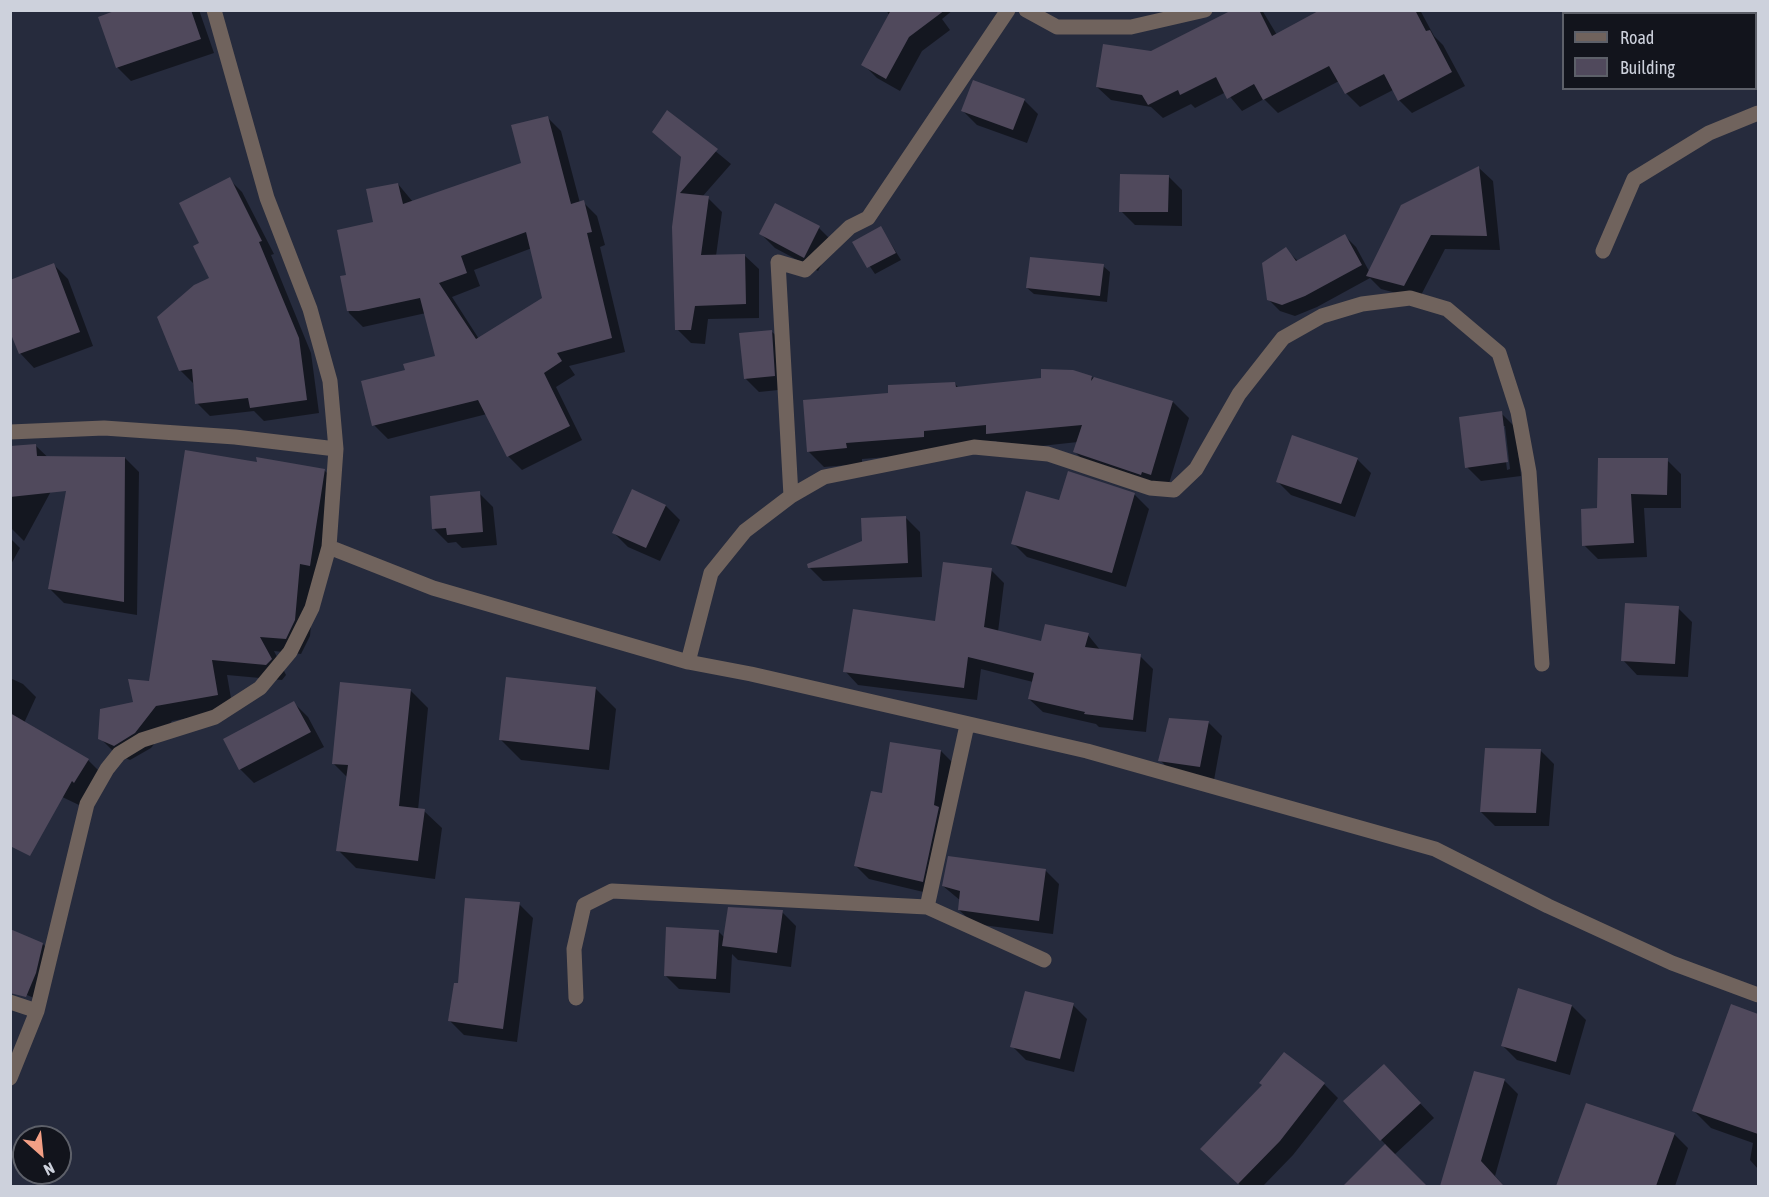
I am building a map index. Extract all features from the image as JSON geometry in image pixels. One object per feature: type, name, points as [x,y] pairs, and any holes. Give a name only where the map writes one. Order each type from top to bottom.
[{"type":"street","points":[[10,1078],[38,1011],[87,804],[107,769],[119,754],[142,740],[214,717],[260,688],[290,652],[312,608],[329,547],[336,449],[330,381],[310,309],[267,198],[214,10]]},
{"type":"street","points":[[791,496],[778,262],[806,270],[850,227],[868,218],[1008,10]]},
{"type":"street","points":[[1026,10],[1057,27],[1131,27],[1205,10]]},
{"type":"street","points":[[1603,251],[1634,179],[1709,133],[1758,113]]},
{"type":"street","points":[[688,662],[711,573],[745,531],[791,496],[824,477],[974,447],[1048,454],[1150,489],[1174,490],[1196,469],[1239,394],[1283,338],[1322,316],[1362,304],[1410,298],[1447,309],[1499,353],[1518,412],[1529,472],[1542,664]]},
{"type":"street","points":[[10,432],[104,428],[235,437],[336,449]]},
{"type":"street","points":[[329,547],[444,591],[688,662],[751,674],[1087,751],[1435,849],[1548,906],[1662,958],[1758,995]]},
{"type":"street","points":[[927,907],[967,725]]},
{"type":"street","points":[[576,998],[574,949],[584,905],[612,891],[927,907],[1044,960]]},
{"type":"street","points":[[10,1002],[38,1011]]},
{"type":"building","points":[[117,10],[191,10],[201,39],[116,68],[98,17]]},
{"type":"building","points":[[891,10],[945,10],[909,37],[886,79],[861,65]]},
{"type":"building","points":[[1232,10],[1259,10],[1272,36],[1320,10],[1415,10],[1426,31],[1430,30],[1452,72],[1398,101],[1384,74],[1345,94],[1329,66],[1263,100],[1254,84],[1227,99],[1216,77],[1180,95],[1178,90],[1148,105],[1142,95],[1096,87],[1103,44],[1151,51]]},
{"type":"building","points":[[973,80],[1025,99],[1013,130],[961,111]]},
{"type":"building","points":[[667,110],[718,149],[680,193],[709,196],[701,255],[745,254],[746,304],[695,306],[691,330],[675,330],[672,227],[681,157],[652,132]]},
{"type":"building","points":[[548,116],[571,204],[584,200],[592,232],[587,233],[612,338],[557,353],[562,361],[544,373],[570,426],[507,457],[478,400],[372,426],[361,381],[405,370],[403,364],[435,356],[420,298],[359,311],[347,311],[340,276],[346,275],[337,230],[373,222],[366,189],[398,183],[403,204],[521,163],[511,125]],"holes":[[[526,232],[542,298],[476,339],[439,283],[467,273],[461,256]]]},
{"type":"building","points":[[1479,166],[1487,236],[1431,235],[1404,286],[1366,276],[1401,205]]},
{"type":"building","points":[[1120,174],[1169,175],[1168,212],[1119,212]]},
{"type":"building","points":[[230,177],[262,241],[259,242],[299,338],[307,400],[250,408],[248,398],[195,404],[192,369],[179,371],[157,317],[194,285],[209,278],[193,246],[199,243],[179,203]]},
{"type":"building","points":[[775,203],[820,226],[804,258],[759,234]]},
{"type":"building","points":[[881,226],[896,253],[867,268],[852,242]]},
{"type":"building","points":[[1345,234],[1362,265],[1305,296],[1282,305],[1267,300],[1262,263],[1286,247],[1296,261]]},
{"type":"building","points":[[1030,257],[1104,264],[1100,296],[1026,288]]},
{"type":"building","points":[[54,263],[80,332],[19,354],[10,332],[10,280]]},
{"type":"building","points":[[772,330],[775,376],[744,379],[739,333]]},
{"type":"building","points":[[1041,369],[1073,370],[1092,376],[1091,381],[1094,377],[1173,401],[1151,475],[1142,472],[1141,475],[1073,452],[1082,425],[986,434],[986,425],[924,431],[924,437],[846,443],[847,448],[807,452],[803,400],[888,393],[888,385],[955,382],[956,387],[1041,378]]},
{"type":"building","points":[[1502,411],[1508,462],[1465,468],[1459,417]]},
{"type":"building","points":[[1292,435],[1358,458],[1341,504],[1276,482]]},
{"type":"building","points":[[36,444],[37,456],[125,457],[124,602],[48,589],[66,491],[10,497],[10,446]]},
{"type":"building","points":[[185,450],[257,462],[256,457],[325,469],[310,566],[300,564],[295,620],[286,639],[260,637],[272,659],[266,665],[212,660],[218,695],[156,706],[135,733],[114,746],[98,739],[100,709],[133,702],[128,679],[149,681]]},
{"type":"building","points":[[1598,458],[1668,458],[1667,495],[1631,494],[1634,543],[1582,546],[1581,509],[1597,508]]},
{"type":"building","points":[[1068,471],[1135,493],[1112,573],[1011,544],[1026,491],[1059,500]]},
{"type":"building","points":[[632,489],[666,505],[646,548],[612,533]]},
{"type":"building","points":[[480,491],[483,532],[447,535],[446,528],[432,529],[430,496]]},
{"type":"building","points":[[906,516],[908,563],[808,568],[807,564],[862,541],[861,518]]},
{"type":"building","points":[[943,562],[992,568],[984,627],[1041,641],[1045,624],[1089,633],[1085,647],[1141,654],[1133,720],[1084,714],[1085,712],[1028,699],[1034,673],[968,657],[964,688],[843,672],[853,609],[935,621]]},
{"type":"building","points":[[1625,603],[1679,606],[1675,664],[1621,661]]},
{"type":"building","points":[[506,677],[596,687],[589,750],[499,740]]},
{"type":"building","points":[[340,682],[411,689],[399,806],[425,809],[418,861],[336,851],[348,765],[332,764]]},
{"type":"building","points":[[294,701],[311,732],[239,770],[223,739]]},
{"type":"building","points":[[10,713],[89,759],[74,783],[72,781],[30,856],[10,846]]},
{"type":"building","points":[[1169,718],[1209,721],[1200,767],[1158,761]]},
{"type":"building","points":[[890,742],[941,750],[934,805],[939,807],[923,882],[854,866],[871,791],[882,793]]},
{"type":"building","points":[[1485,748],[1541,749],[1536,813],[1480,812]]},
{"type":"building","points":[[948,856],[1046,869],[1039,921],[958,910],[960,891],[942,886]]},
{"type":"building","points":[[465,898],[520,902],[503,1029],[448,1021],[454,983],[458,983]]},
{"type":"building","points":[[728,907],[783,910],[777,953],[722,946]]},
{"type":"building","points":[[666,927],[719,930],[716,979],[664,976]]},
{"type":"building","points":[[10,929],[43,943],[36,973],[26,997],[10,993]]},
{"type":"building","points":[[1518,988],[1572,1005],[1556,1062],[1501,1046]]},
{"type":"building","points":[[1025,991],[1074,1003],[1060,1059],[1010,1047]]},
{"type":"building","points":[[1731,1004],[1758,1014],[1758,1134],[1692,1111]]},
{"type":"building","points":[[1284,1052],[1325,1083],[1280,1141],[1238,1184],[1200,1149],[1262,1085],[1259,1083]]},
{"type":"building","points":[[1384,1064],[1421,1103],[1380,1141],[1343,1101]]},
{"type":"building","points":[[1474,1071],[1505,1079],[1481,1161],[1504,1186],[1440,1186]]},
{"type":"building","points":[[1586,1103],[1675,1133],[1656,1186],[1556,1186]]},
{"type":"building","points":[[1385,1144],[1427,1186],[1343,1186]]}]
